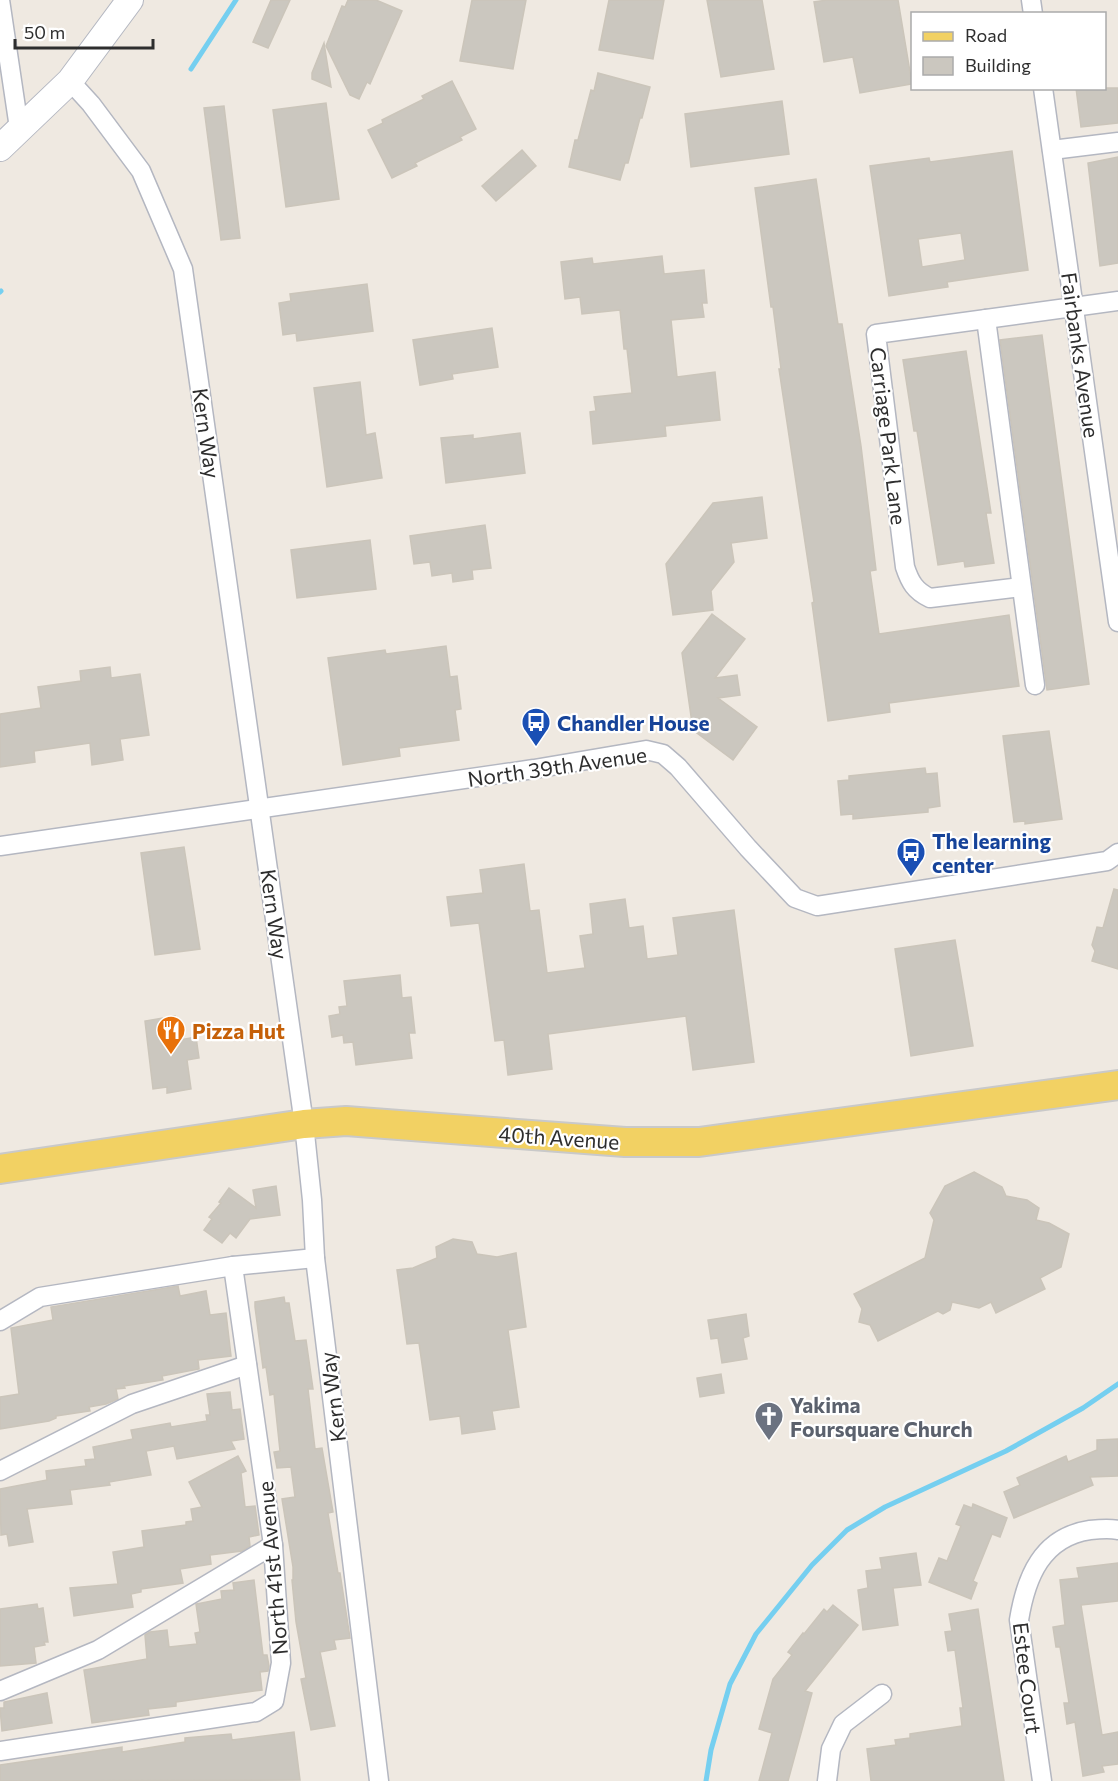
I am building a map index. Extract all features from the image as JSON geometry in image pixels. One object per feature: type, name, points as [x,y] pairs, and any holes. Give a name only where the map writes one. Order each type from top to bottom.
[{"type":"main road","name":"40th Avenue","points":[[0,1169],[304,1124],[346,1121],[625,1142],[699,1142],[1118,1085]]},
{"type":"street","points":[[0,0],[19,128]]},
{"type":"street","points":[[0,148],[70,81],[130,0]]},
{"type":"street","name":"Kern Way","points":[[70,81],[91,104],[141,171],[183,268],[304,1124],[315,1258],[379,1781]]},
{"type":"street","name":"Fairbanks Avenue","points":[[1043,90],[1118,622]]},
{"type":"street","points":[[1052,150],[1118,142]]},
{"type":"street","name":"Carriage Park Lane","points":[[1021,587],[930,598],[918,591],[910,581],[905,567],[876,334],[1118,301]]},
{"type":"street","points":[[986,319],[1035,685]]},
{"type":"street","name":"North 39th Avenue","points":[[0,846],[534,769],[645,750],[663,754],[678,767],[795,898],[817,906],[1107,861],[1118,853]]},
{"type":"street","points":[[0,1321],[40,1298],[233,1266],[315,1258]]},
{"type":"street","name":"North 41st Avenue","points":[[0,1750],[256,1712],[274,1701],[281,1663],[273,1545],[233,1266]]},
{"type":"street","points":[[0,1471],[132,1404],[247,1365]]},
{"type":"street","name":"Estee Court","points":[[1042,1781],[1019,1620],[1023,1595],[1032,1571],[1049,1549],[1073,1533],[1118,1530]]},
{"type":"street","points":[[0,1691],[98,1650],[273,1545]]},
{"type":"street","points":[[827,1781],[831,1749],[843,1724],[882,1694]]},
{"type":"building","points":[[271,0],[290,0],[268,48],[253,42]]},
{"type":"building","points":[[348,0],[376,0],[402,11],[370,84],[367,82],[359,99],[350,95],[326,46],[342,6],[345,7]]},
{"type":"building","points":[[472,0],[526,0],[513,69],[460,61]]},
{"type":"building","points":[[609,0],[664,0],[653,59],[599,50]]},
{"type":"building","points":[[707,0],[762,0],[774,69],[721,77]]},
{"type":"building","points":[[898,0],[911,84],[860,93],[853,57],[824,62],[814,2]]},
{"type":"building","points":[[324,43],[331,87],[312,79],[312,73]]},
{"type":"building","points":[[598,73],[650,87],[628,163],[625,163],[620,180],[569,167],[575,140],[578,140],[591,90],[594,91]]},
{"type":"building","points":[[452,81],[476,129],[460,137],[462,140],[415,163],[417,166],[392,178],[368,130],[383,123],[382,120],[424,99],[422,96]]},
{"type":"building","points":[[1118,88],[1118,123],[1081,127],[1076,90]]},
{"type":"building","points":[[782,101],[789,154],[691,167],[685,114]]},
{"type":"building","points":[[326,103],[339,199],[286,207],[273,110]]},
{"type":"building","points":[[224,106],[240,238],[221,240],[204,108]]},
{"type":"building","points":[[522,150],[536,166],[496,201],[482,186]]},
{"type":"building","points":[[1012,151],[1028,270],[947,282],[948,287],[889,296],[870,166],[929,158],[930,162]],"holes":[[[961,233],[965,260],[922,267],[918,239]]]},
{"type":"building","points":[[1118,157],[1118,263],[1100,266],[1088,163]]},
{"type":"building","points":[[816,179],[838,324],[842,324],[861,446],[876,570],[870,571],[879,634],[1009,615],[1019,686],[889,703],[890,712],[828,721],[812,603],[814,602],[755,188]]},
{"type":"building","points":[[662,256],[664,274],[704,270],[707,303],[702,303],[704,317],[671,320],[677,377],[715,372],[720,420],[665,426],[666,436],[593,444],[590,412],[596,411],[594,397],[632,393],[627,349],[624,349],[620,310],[582,314],[580,297],[565,299],[561,262],[592,258],[593,264]]},
{"type":"building","points":[[367,284],[373,331],[297,341],[296,333],[283,335],[279,303],[291,301],[290,294]]},
{"type":"building","points":[[492,328],[498,367],[452,374],[453,379],[420,385],[413,340]]},
{"type":"building","points":[[1042,335],[1089,684],[1047,690],[1000,340]]},
{"type":"building","points":[[966,351],[991,513],[986,513],[994,563],[965,567],[964,561],[938,565],[917,431],[914,431],[903,360]]},
{"type":"building","points":[[360,382],[366,435],[375,433],[382,478],[327,487],[314,388]]},
{"type":"building","points":[[520,433],[525,473],[446,483],[441,438],[473,435],[473,439]]},
{"type":"building","points":[[762,497],[767,538],[731,543],[734,562],[711,591],[713,610],[673,615],[666,564],[713,503]]},
{"type":"building","points":[[485,525],[491,568],[472,570],[473,579],[453,582],[452,573],[432,576],[430,562],[414,564],[410,536]]},
{"type":"building","points":[[370,540],[376,589],[297,598],[291,550]]},
{"type":"building","points":[[712,614],[745,639],[715,678],[737,675],[740,695],[718,698],[757,727],[733,760],[693,730],[682,653]]},
{"type":"building","points":[[446,646],[450,677],[457,676],[461,709],[455,710],[459,740],[399,748],[400,756],[343,765],[328,658],[385,650],[386,654]]},
{"type":"building","points":[[110,667],[111,678],[140,674],[149,735],[120,739],[123,760],[92,765],[90,743],[34,751],[35,762],[0,767],[0,714],[41,708],[38,687],[81,681],[80,671]]},
{"type":"building","points":[[1049,731],[1062,819],[1025,824],[1025,821],[1014,822],[1003,736]]},
{"type":"building","points":[[925,768],[926,774],[937,773],[940,806],[928,808],[928,812],[853,819],[853,814],[841,815],[838,781],[849,780],[849,776]]},
{"type":"building","points":[[184,847],[200,949],[155,955],[141,853]]},
{"type":"building","points":[[524,864],[530,911],[539,910],[547,973],[585,968],[580,936],[593,934],[590,904],[625,899],[629,928],[643,926],[647,959],[678,955],[673,918],[734,910],[754,1062],[693,1070],[686,1016],[548,1034],[552,1069],[508,1075],[504,1040],[495,1041],[479,923],[451,926],[447,897],[483,893],[480,870]]},
{"type":"building","points":[[1114,889],[1118,890],[1118,969],[1092,961],[1095,951],[1092,945],[1097,927],[1103,928]]},
{"type":"building","points":[[955,940],[973,1046],[911,1056],[895,949]]},
{"type":"building","points":[[400,975],[402,998],[411,997],[415,1033],[409,1033],[412,1058],[356,1065],[353,1042],[344,1043],[343,1035],[332,1037],[329,1016],[340,1014],[339,1007],[347,1006],[344,981]]},
{"type":"building","name":"Pizza Hut","points":[[175,1016],[179,1040],[196,1037],[199,1058],[187,1060],[191,1089],[167,1093],[167,1087],[153,1089],[145,1021]]},
{"type":"building","points":[[974,1172],[1002,1187],[1006,1196],[1027,1200],[1039,1208],[1036,1220],[1049,1223],[1069,1234],[1061,1267],[1040,1278],[1045,1289],[996,1313],[991,1302],[979,1308],[952,1302],[950,1310],[943,1314],[938,1311],[878,1341],[870,1325],[859,1322],[862,1309],[854,1294],[925,1258],[934,1220],[930,1213],[945,1186]]},
{"type":"building","points":[[276,1186],[280,1215],[250,1219],[236,1238],[230,1233],[222,1243],[204,1230],[212,1219],[209,1217],[221,1203],[219,1202],[229,1188],[256,1208],[253,1190]]},
{"type":"building","points":[[453,1239],[472,1242],[477,1254],[497,1257],[516,1253],[526,1327],[508,1330],[519,1407],[492,1411],[495,1429],[462,1434],[460,1416],[430,1420],[419,1343],[407,1344],[397,1270],[413,1268],[437,1258],[436,1247]]},
{"type":"building","points":[[178,1286],[180,1296],[206,1291],[210,1315],[226,1313],[231,1356],[198,1360],[199,1369],[162,1376],[163,1380],[116,1389],[118,1399],[89,1407],[90,1411],[0,1429],[0,1397],[19,1394],[11,1328],[53,1320],[51,1307]]},
{"type":"building","points":[[284,1297],[285,1303],[289,1303],[295,1341],[306,1340],[313,1389],[308,1389],[315,1449],[322,1448],[333,1512],[328,1513],[350,1638],[334,1640],[336,1649],[320,1652],[335,1726],[311,1730],[301,1679],[306,1678],[296,1622],[293,1567],[282,1499],[295,1497],[291,1467],[277,1468],[274,1452],[280,1451],[274,1394],[270,1395],[266,1367],[263,1368],[255,1307],[255,1302]]},
{"type":"building","points":[[746,1314],[749,1336],[743,1338],[747,1359],[722,1363],[718,1338],[711,1339],[708,1320]]},
{"type":"building","points":[[721,1374],[724,1393],[700,1397],[697,1378]]},
{"type":"building","points":[[230,1392],[232,1410],[240,1409],[244,1439],[231,1441],[235,1449],[177,1459],[174,1446],[146,1451],[151,1475],[109,1482],[110,1485],[70,1490],[72,1504],[27,1509],[33,1542],[9,1546],[7,1534],[1,1535],[0,1489],[47,1480],[46,1471],[86,1466],[85,1460],[95,1459],[93,1447],[133,1439],[131,1430],[170,1423],[171,1427],[207,1421],[206,1415],[210,1415],[207,1394]]},
{"type":"building","points":[[1118,1439],[1118,1476],[1090,1477],[1093,1485],[1014,1518],[1004,1492],[1020,1485],[1017,1478],[1066,1456],[1068,1462],[1097,1450],[1097,1440]]},
{"type":"building","points":[[238,1456],[246,1471],[241,1473],[245,1507],[255,1506],[259,1535],[249,1537],[250,1546],[242,1551],[210,1555],[211,1564],[180,1569],[183,1583],[141,1589],[141,1592],[131,1594],[133,1607],[74,1616],[70,1588],[118,1584],[113,1552],[144,1547],[142,1531],[186,1525],[186,1522],[193,1521],[191,1509],[202,1507],[189,1482]]},
{"type":"building","points":[[973,1504],[1007,1518],[1000,1537],[992,1534],[973,1581],[977,1583],[971,1599],[929,1582],[939,1558],[947,1561],[961,1526],[956,1524],[964,1505],[972,1508]]},
{"type":"building","points":[[916,1553],[921,1585],[893,1588],[898,1625],[863,1630],[858,1590],[868,1588],[866,1571],[882,1569],[880,1558]]},
{"type":"building","points":[[1118,1563],[1118,1601],[1081,1605],[1102,1735],[1118,1732],[1118,1764],[1102,1766],[1104,1772],[1083,1776],[1075,1722],[1067,1724],[1064,1703],[1069,1703],[1060,1647],[1056,1647],[1053,1627],[1065,1625],[1060,1580],[1079,1578],[1077,1568]]},
{"type":"building","points":[[254,1580],[263,1655],[267,1655],[269,1666],[268,1671],[260,1672],[262,1690],[176,1702],[176,1706],[148,1709],[149,1715],[92,1723],[84,1670],[147,1659],[145,1635],[150,1632],[167,1630],[169,1647],[197,1644],[195,1633],[200,1632],[196,1604],[222,1599],[221,1591],[234,1590],[233,1583]]},
{"type":"building","points":[[37,1604],[38,1609],[43,1608],[48,1642],[44,1642],[45,1645],[34,1647],[36,1663],[0,1666],[0,1609]]},
{"type":"building","points":[[833,1605],[858,1625],[805,1691],[812,1693],[788,1781],[759,1781],[772,1733],[759,1729],[773,1679],[792,1655],[788,1652],[803,1633],[824,1609],[827,1612]]},
{"type":"building","points":[[978,1609],[1004,1781],[871,1781],[867,1749],[896,1745],[895,1740],[910,1738],[910,1734],[962,1726],[960,1708],[963,1708],[955,1650],[948,1651],[945,1632],[952,1631],[949,1614]]},
{"type":"building","points":[[47,1693],[52,1723],[2,1731],[0,1708],[4,1708],[4,1702]]},
{"type":"building","points":[[294,1732],[300,1780],[0,1781],[0,1765],[122,1747],[122,1752],[185,1742],[185,1738],[231,1734],[232,1740]]},
{"type":"waterway","points":[[191,69],[236,0]]},
{"type":"waterway","points":[[706,1781],[711,1750],[730,1684],[756,1634],[812,1565],[847,1530],[885,1507],[1006,1451],[1083,1408],[1118,1384]]},
{"type":"place","name":"Chandler House","points":[[536,748]]},
{"type":"place","name":"The learning center","points":[[911,878]]},
{"type":"place","name":"Pizza Hut","points":[[171,1056]]},
{"type":"place","name":"Yakima Foursquare Church","points":[[769,1442]]}]
